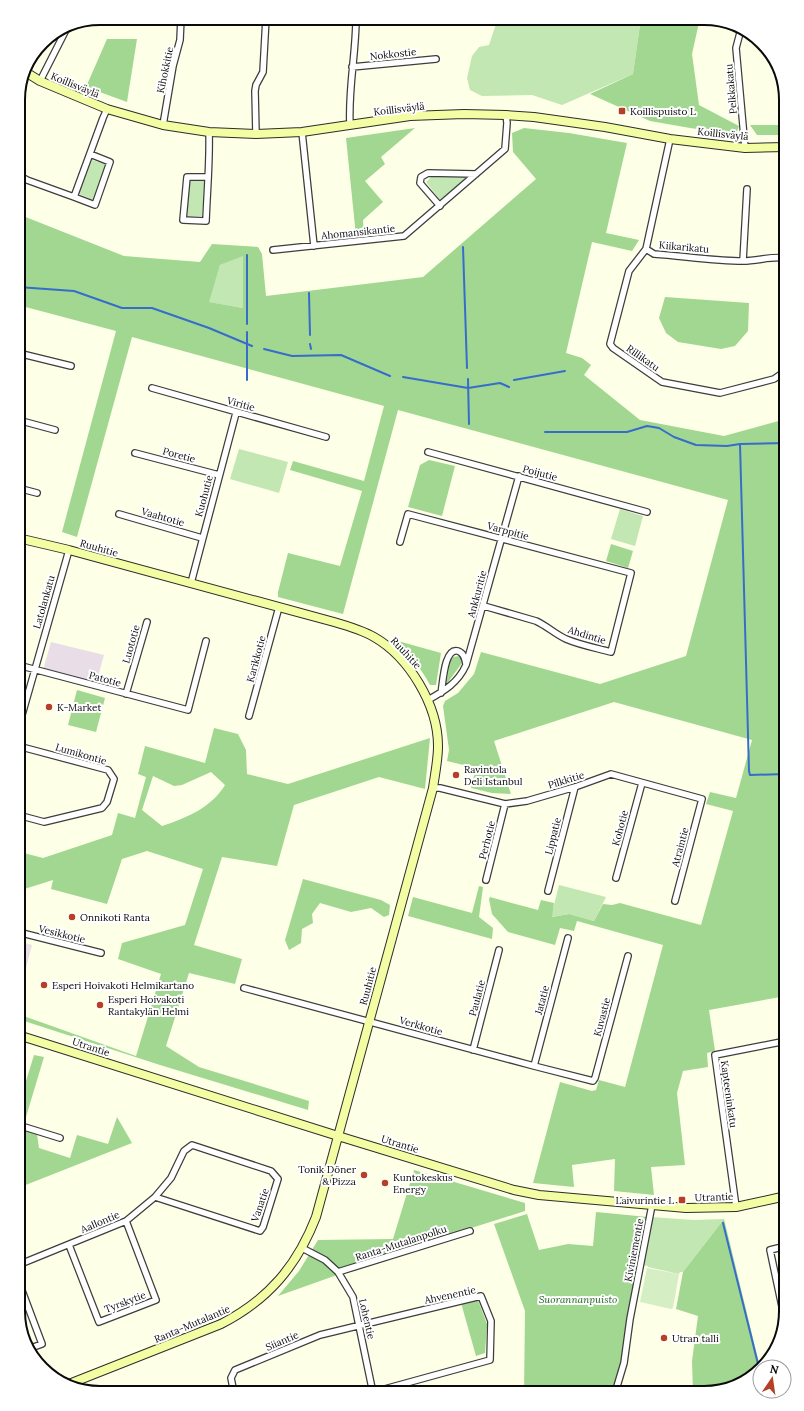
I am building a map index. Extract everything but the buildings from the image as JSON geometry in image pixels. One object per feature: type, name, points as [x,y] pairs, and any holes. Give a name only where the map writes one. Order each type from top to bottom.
[{"type":"street","name":"Kihokkitie","points":[[163,125],[173,66],[180,40],[181,25]]},
{"type":"street","points":[[256,134],[255,92],[256,85],[263,72],[266,25]]},
{"type":"street","points":[[350,125],[349,114],[352,67],[356,41],[356,25]]},
{"type":"street","points":[[40,81],[64,35]]},
{"type":"street","name":"Pelkkakatu","points":[[740,35],[736,48],[745,148]]},
{"type":"street","name":"Nokkostie","points":[[352,67],[436,59]]},
{"type":"street","name":"Koillisväylä","points":[[30,75],[40,81],[107,109],[163,125],[209,132],[256,134],[302,132],[410,116],[506,114],[597,125],[670,139],[745,148],[779,147]]},
{"type":"street","points":[[74,197],[107,109]]},
{"type":"street","name":"Ahomansikantie","points":[[273,250],[404,236],[505,149],[507,123],[506,114]]},
{"type":"street","points":[[208,177],[187,177],[183,220],[206,221],[208,177],[209,132]]},
{"type":"street","name":"Ahomansikantie","points":[[302,132],[314,246]]},
{"type":"street","name":"Kiikarikatu","points":[[670,139],[646,249],[654,254],[743,261],[779,257]]},
{"type":"street","points":[[25,179],[95,205],[110,162],[90,154]]},
{"type":"street","points":[[440,206],[420,183],[421,177],[428,173],[476,174]]},
{"type":"street","points":[[743,261],[746,189]]},
{"type":"street","name":"Rillikatu","points":[[646,249],[629,271],[610,344],[613,348],[662,382],[720,393],[774,379],[779,376]]},
{"type":"street","points":[[25,355],[71,366]]},
{"type":"street","name":"Viritie","points":[[152,388],[326,438]]},
{"type":"street","name":"Kuohutie","points":[[191,583],[236,412]]},
{"type":"street","points":[[25,422],[55,430]]},
{"type":"street","name":"Poijutie","points":[[428,452],[647,512]]},
{"type":"street","name":"Poretie","points":[[135,453],[219,475]]},
{"type":"street","name":"Ankkuritie","points":[[428,700],[454,684],[464,670],[484,606],[519,476]]},
{"type":"street","points":[[25,490],[37,493]]},
{"type":"street","name":"Vaahtotie","points":[[119,514],[202,538]]},
{"type":"street","name":"Varppitie","points":[[400,542],[408,514],[631,573]]},
{"type":"street","name":"Ruuhitie","points":[[25,540],[69,550],[358,629],[389,647],[411,670],[421,685],[434,714],[438,745],[433,788],[338,1136]]},
{"type":"street","name":"Latolankatu","points":[[25,703],[69,550]]},
{"type":"street","name":"Ahdintie","points":[[484,606],[536,620],[545,624],[564,638],[571,641],[611,652],[631,573]]},
{"type":"street","name":"Karikkotie","points":[[250,716],[279,607]]},
{"type":"street","name":"Luototie","points":[[126,694],[147,622]]},
{"type":"street","name":"Patotie","points":[[25,667],[188,710],[206,641]]},
{"type":"street","points":[[441,692],[445,666],[449,654],[453,651],[458,651],[463,654],[466,665]]},
{"type":"street","name":"Lumikontie","points":[[25,748],[108,770],[114,779],[107,802],[102,808],[44,822],[25,817]]},
{"type":"street","name":"Pilkkitie","points":[[433,788],[440,788],[505,804],[526,801],[575,787],[611,774],[702,799]]},
{"type":"street","name":"Kohotie","points":[[616,878],[642,783]]},
{"type":"street","name":"Lippatie","points":[[548,891],[575,787]]},
{"type":"street","name":"Atraintie","points":[[675,901],[702,799]]},
{"type":"street","name":"Perhotie","points":[[486,880],[505,804]]},
{"type":"street","name":"Vesikkotie","points":[[25,934],[101,953]]},
{"type":"street","name":"Jatatie","points":[[534,1066],[568,938]]},
{"type":"street","name":"Paulatie","points":[[473,1050],[499,950]]},
{"type":"street","name":"Kuvastie","points":[[593,1081],[628,956]]},
{"type":"street","name":"Verkkotie","points":[[244,988],[593,1081]]},
{"type":"street","name":"Utrantie","points":[[25,1037],[514,1190],[539,1195],[686,1208],[736,1207],[779,1198]]},
{"type":"street","name":"Kapteeninkatu","points":[[736,1207],[715,1055],[779,1042]]},
{"type":"street","points":[[25,1126],[60,1138]]},
{"type":"street","name":"Ranta-Mutalantie","points":[[75,1381],[221,1324],[241,1314],[258,1301],[275,1285],[289,1268],[302,1248],[316,1217],[338,1136]]},
{"type":"street","name":"Vanatie","points":[[155,1197],[256,1230],[260,1230],[263,1227],[278,1179],[271,1171],[192,1145],[184,1151]]},
{"type":"street","name":"Aallontie","points":[[25,1262],[126,1221],[155,1197],[170,1178],[184,1151]]},
{"type":"street","name":"Kiviniementie","points":[[616,1386],[624,1363],[630,1318],[652,1205]]},
{"type":"street","name":"Tyrskytie","points":[[69,1245],[99,1322],[156,1300],[126,1221]]},
{"type":"street","name":"Ranta-Mutalanpolku","points":[[338,1272],[470,1231]]},
{"type":"street","name":"Lohentie","points":[[302,1248],[325,1260],[338,1272],[353,1297],[372,1386]]},
{"type":"street","points":[[779,1248],[770,1250],[779,1292]]},
{"type":"street","name":"Ahvenentie","points":[[360,1326],[481,1296],[491,1321],[490,1360],[395,1386]]},
{"type":"street","points":[[25,1299],[42,1344],[35,1347]]},
{"type":"street","name":"Siiantie","points":[[233,1386],[231,1378],[235,1370],[320,1335],[360,1326]]},
{"type":"shaded area","points":[[51,642],[104,655],[96,684],[43,670]]},
{"type":"shaded area","points":[[25,943],[32,945],[25,972]]},
{"type":"green space","points":[[496,25],[640,25],[633,74],[562,105],[532,95],[482,96],[470,90],[467,78],[472,56],[479,47],[489,45]]},
{"type":"green space","points":[[640,25],[698,25],[692,54],[699,105],[739,126],[736,134],[650,121],[590,94],[633,74]]},
{"type":"green space","points":[[107,39],[137,39],[127,102],[86,87]]},
{"type":"green space","points":[[750,125],[779,125],[779,135],[757,135]]},
{"type":"green space","points":[[415,128],[381,157],[385,164],[365,181],[383,202],[363,220],[364,235],[356,236],[346,138]]},
{"type":"green space","points":[[524,128],[569,133],[627,143],[606,233],[639,240],[632,251],[592,242],[566,353],[582,358],[591,365],[584,375],[640,420],[724,436],[779,421],[779,997],[709,1010],[715,1051],[707,1053],[708,1067],[683,1071],[677,1093],[685,1165],[651,1167],[654,1195],[614,1191],[615,1159],[572,1165],[574,1187],[533,1183],[560,1082],[592,1091],[596,1090],[599,1080],[625,1087],[663,945],[577,921],[574,931],[560,928],[555,945],[508,932],[492,914],[489,899],[490,897],[538,910],[541,900],[554,903],[552,917],[569,914],[594,921],[603,904],[612,905],[620,903],[701,925],[733,811],[706,804],[710,792],[736,798],[752,740],[614,702],[494,741],[511,794],[492,793],[471,788],[476,768],[447,761],[449,750],[443,706],[445,701],[458,693],[474,674],[481,652],[600,684],[686,656],[728,500],[398,410],[343,614],[278,597],[288,553],[340,566],[362,491],[290,470],[293,461],[364,481],[384,406],[132,337],[77,537],[62,532],[116,331],[25,307],[25,217],[124,256],[200,262],[212,244],[258,247],[262,254],[266,296],[423,277],[536,179],[513,152],[512,133]],"holes":[[[243,256],[243,308],[209,302],[220,265]]]},
{"type":"green space","points":[[92,160],[106,164],[93,200],[79,194]]},
{"type":"green space","points":[[431,177],[468,177],[440,200],[426,182]]},
{"type":"green space","points":[[190,180],[204,180],[202,216],[187,216]]},
{"type":"green space","points":[[243,255],[243,308],[208,302],[220,265]]},
{"type":"green space","points":[[665,297],[749,303],[748,331],[735,346],[721,349],[678,342],[666,333],[659,318]]},
{"type":"green space","points":[[239,449],[288,462],[279,493],[230,479]]},
{"type":"green space","points":[[429,460],[455,466],[442,516],[408,507],[420,465]]},
{"type":"green space","points":[[620,509],[643,516],[635,546],[611,539]]},
{"type":"green space","points":[[611,544],[633,551],[628,568],[606,561]]},
{"type":"green space","points":[[398,641],[441,653],[436,685],[430,685],[415,662],[396,642]]},
{"type":"green space","points":[[459,656],[462,659],[462,663],[446,685],[450,661],[453,657]]},
{"type":"green space","points":[[77,690],[105,698],[96,732],[68,725]]},
{"type":"green space","points":[[214,728],[238,734],[246,750],[247,774],[288,784],[430,738],[425,789],[379,777],[294,805],[277,866],[222,857],[194,945],[242,959],[235,984],[189,973],[166,1046],[199,1067],[309,1101],[308,1110],[160,1065],[25,1021],[25,1016],[136,1056],[161,974],[118,959],[122,943],[185,925],[203,869],[147,851],[122,859],[107,904],[51,889],[53,880],[25,889],[25,853],[43,858],[112,835],[118,813],[135,818],[146,777],[138,774],[145,746],[205,763]],"holes":[[[211,772],[225,785],[213,800],[189,816],[162,826],[142,810],[153,776],[174,786],[182,785]]]},
{"type":"green space","points":[[303,879],[381,900],[390,905],[389,915],[384,917],[371,908],[351,912],[320,903],[312,914],[313,923],[302,929],[301,943],[289,950],[285,940]]},
{"type":"green space","points":[[559,885],[606,897],[594,921],[569,914],[551,917]]},
{"type":"green space","points":[[479,886],[483,887],[479,917],[493,928],[492,939],[408,916],[413,897],[472,913]]},
{"type":"green space","points":[[34,1055],[44,1057],[26,1117],[25,1084]]},
{"type":"green space","points":[[117,1117],[132,1143],[25,1185],[25,1130],[37,1134],[39,1148],[70,1158],[77,1135],[108,1144]]},
{"type":"green space","points":[[414,1170],[525,1203],[525,1211],[345,1268],[337,1275],[278,1296],[299,1271],[318,1240],[393,1239]]},
{"type":"green space","name":"Suorannanpuisto","points":[[596,1212],[648,1217],[630,1314],[620,1386],[524,1386],[525,1311],[494,1224],[527,1214],[539,1250],[568,1244],[593,1246]]},
{"type":"green space","points":[[651,1217],[694,1220],[724,1219],[683,1272],[680,1272],[679,1274],[641,1265]]},
{"type":"green space","points":[[724,1219],[758,1359],[752,1359],[752,1368],[728,1382],[713,1385],[693,1386],[692,1361],[698,1316],[676,1309],[683,1272]]},
{"type":"green space","points":[[647,1268],[679,1274],[673,1308],[671,1309],[640,1302]]},
{"type":"green space","points":[[478,1300],[487,1324],[485,1353],[476,1356],[461,1303]]},
{"type":"waterway","points":[[463,247],[467,368]]},
{"type":"waterway","points":[[247,255],[247,324]]},
{"type":"waterway","points":[[25,288],[74,291],[122,308],[152,308],[209,328],[252,346]]},
{"type":"waterway","points":[[309,293],[310,335]]},
{"type":"waterway","points":[[247,332],[247,380]]},
{"type":"waterway","points":[[310,344],[311,349]]},
{"type":"waterway","points":[[264,349],[292,356],[341,355],[390,376]]},
{"type":"waterway","points":[[514,380],[565,371]]},
{"type":"waterway","points":[[403,377],[468,388],[500,383],[509,387]]},
{"type":"waterway","points":[[468,379],[469,424]]},
{"type":"waterway","points":[[545,432],[627,432],[647,426],[659,428],[674,437],[696,445],[727,446],[740,444],[779,443]]},
{"type":"waterway","points":[[740,444],[749,771],[750,775],[779,774]]},
{"type":"waterway","points":[[723,1223],[757,1359]]},
{"type":"place","name":"Koillispuisto L","points":[[622,111]]},
{"type":"place","name":"K-Market","points":[[49,707]]},
{"type":"place","name":"Ravintola Deli Istanbul","points":[[456,775]]},
{"type":"place","name":"Onnikoti Ranta","points":[[72,917]]},
{"type":"place","name":"Esperi Hoivakoti Helmikartano","points":[[44,985]]},
{"type":"place","name":"Esperi Hoivakoti Rantakylän Helmi","points":[[100,1005]]},
{"type":"place","name":"Tonik Döner & Pizza","points":[[364,1175]]},
{"type":"place","name":"Kuntokeskus Energy","points":[[385,1183]]},
{"type":"place","name":"Laivurintie L","points":[[682,1200]]},
{"type":"place","name":"Utran talli","points":[[664,1338]]}]
